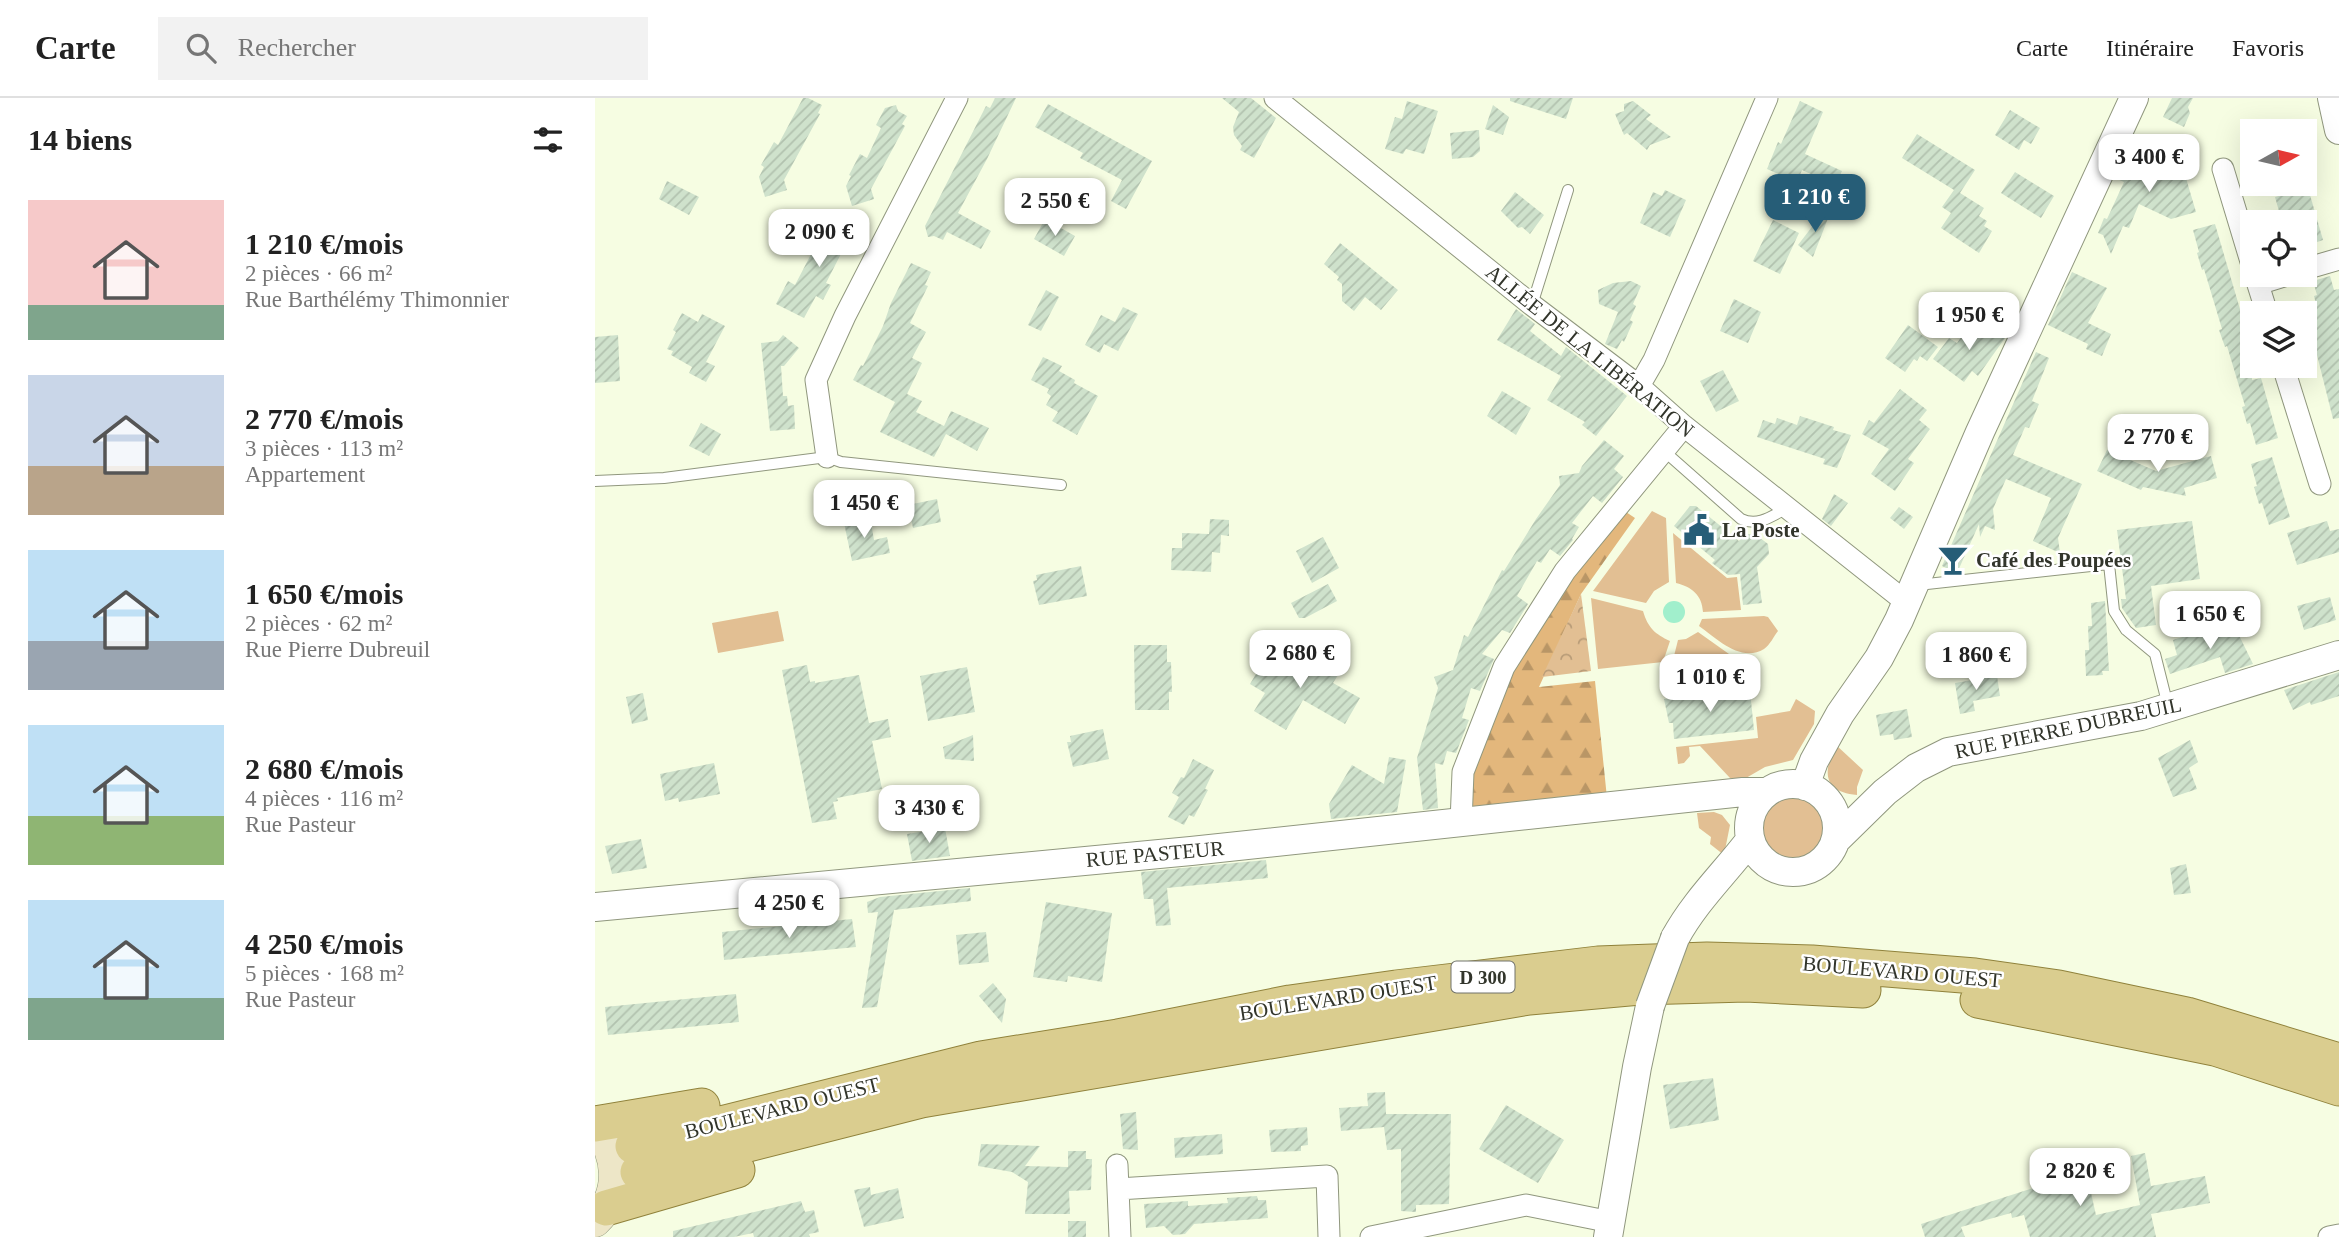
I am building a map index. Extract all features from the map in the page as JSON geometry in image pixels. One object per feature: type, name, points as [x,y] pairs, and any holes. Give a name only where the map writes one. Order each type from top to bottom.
[{"type":"main road","name":"BOULEVARD OUEST","points":[[2339,1061],[2187,1015],[2059,988],[1975,976],[1812,963],[1707,960],[1598,964],[1290,1003],[1118,1037],[981,1059],[636,1159],[921,1100],[1529,997],[1640,987],[1746,984],[1991,1001],[2215,1048],[2339,1088]]},
{"type":"main road","points":[[600,1221],[615,1185],[615,1167],[606,1138],[595,1124],[674,1112],[979,1040],[1216,1006],[1290,1003]]},
{"type":"main road","points":[[600,1221],[1041,1080]]},
{"type":"street","points":[[827,457],[816,380],[845,316],[957,98]]},
{"type":"street","name":"ALLÉE DE LA LIBÉRATION","points":[[1275,98],[1532,305],[1639,386],[1684,426],[1787,508],[1909,594]]},
{"type":"street","points":[[1639,386],[1654,360],[1767,98]]},
{"type":"street","points":[[1805,786],[1814,761],[1840,714],[1879,658],[2134,98]]},
{"type":"street","points":[[2332,98],[2339,130]]},
{"type":"street","points":[[2223,169],[2240,225]]},
{"type":"street","points":[[2317,266],[2339,259]]},
{"type":"street","points":[[2287,378],[2320,484]]},
{"type":"street","points":[[1461,823],[1463,772],[1504,667],[1565,571],[1684,426]]},
{"type":"street","name":"RUE PIERRE DUBREUIL","points":[[1835,841],[1885,792],[1916,768],[1948,752],[2141,716],[2339,655]]},
{"type":"street","points":[[1371,1237],[1526,1205],[1610,1229],[1650,1006],[1675,938],[1691,910],[1716,882],[1749,831],[1755,805],[1767,792],[1790,784],[1816,790],[1829,802],[1837,825],[1835,841],[1822,862],[1808,870],[1784,872],[1769,865],[1754,850],[1749,831],[1725,799],[1714,795]]},
{"type":"street","name":"RUE PASTEUR","points":[[596,909],[1204,850],[1714,795],[1767,792]]},
{"type":"street","name":"RUE PIERRE DUBREUIL","points":[[1829,802],[1856,800],[1885,792]]},
{"type":"street","points":[[1716,882],[1769,865]]},
{"type":"street","points":[[1117,1165],[1120,1237]]},
{"type":"street","points":[[1118,1189],[1327,1176],[1329,1237]]},
{"type":"street","points":[[2329,1237],[2339,1235]]},
{"type":"lane","points":[[1532,305],[1568,190]]},
{"type":"lane","points":[[1664,452],[1749,523],[1757,523],[1787,508]]},
{"type":"lane","points":[[595,481],[664,478],[827,457],[841,462],[1061,485]]},
{"type":"lane","points":[[1909,594],[2109,565],[2114,611],[2126,630],[2155,654],[2169,709]]},
{"type":"green space","points":[[1620,508],[1635,518],[1581,594],[1539,687],[1595,681],[1607,798],[1472,811],[1472,772],[1509,669]]},
{"type":"green space","points":[[1652,511],[1666,518],[1669,582],[1654,591],[1646,603],[1593,591]]},
{"type":"green space","points":[[1673,533],[1727,578],[1737,577],[1741,610],[1703,612],[1701,601],[1695,593],[1676,583]]},
{"type":"green space","points":[[1581,594],[1591,671],[1542,677]]},
{"type":"green space","points":[[1591,598],[1643,611],[1653,630],[1670,641],[1663,662],[1598,669]]},
{"type":"green space","points":[[778,611],[784,641],[718,653],[712,623]]},
{"type":"green space","points":[[1768,617],[1778,631],[1764,649],[1755,653],[1730,648],[1699,626],[1702,619]]},
{"type":"green space","points":[[1698,632],[1729,654],[1673,660],[1678,640]]},
{"type":"green space","points":[[1796,699],[1815,711],[1814,724],[1793,760],[1765,767],[1746,778],[1730,778],[1700,746],[1689,747],[1690,756],[1684,763],[1678,764],[1676,747],[1758,738],[1756,717],[1790,711]]},
{"type":"green space","points":[[1836,745],[1863,770],[1857,795],[1837,790],[1828,779],[1829,763]]},
{"type":"green space","points":[[1787,795],[1801,795],[1813,800],[1822,809],[1827,828],[1825,841],[1818,852],[1801,861],[1787,861],[1775,856],[1766,847],[1761,835],[1761,821],[1766,809],[1775,800]]},
{"type":"green space","points":[[1714,812],[1722,815],[1730,825],[1724,855],[1710,844],[1711,837],[1699,828],[1697,813]]},
{"type":"shaded area","points":[[1674,601],[1682,604],[1685,612],[1682,620],[1674,623],[1666,620],[1663,612],[1666,604]]},
{"type":"building","points":[[803,98],[822,105],[818,113],[820,114],[784,180],[787,190],[765,197],[759,177],[764,167],[761,165],[774,142],[778,145]]},
{"type":"building","points":[[995,98],[1016,98],[958,213],[991,231],[981,249],[947,232],[943,240],[934,236],[928,237],[925,226],[986,106],[990,108]]},
{"type":"building","points":[[1222,98],[1251,98],[1276,118],[1254,158],[1240,150],[1242,146],[1234,135],[1233,127],[1239,112]]},
{"type":"building","points":[[1510,98],[1573,98],[1566,119],[1510,101]]},
{"type":"building","points":[[2172,98],[2193,98],[2188,107],[2190,113],[2184,127],[2163,117]]},
{"type":"building","points":[[1407,101],[1438,111],[1424,154],[1406,149],[1403,154],[1385,149],[1395,117],[1402,119]]},
{"type":"building","points":[[1633,101],[1651,115],[1646,119],[1671,137],[1650,145],[1647,150],[1627,133],[1624,135],[1615,114],[1624,111],[1624,104]]},
{"type":"building","points":[[1800,101],[1823,112],[1805,154],[1842,171],[1835,185],[1802,170],[1797,182],[1767,169]]},
{"type":"building","points":[[1048,104],[1152,161],[1126,209],[1111,201],[1122,180],[1080,158],[1083,153],[1035,127]]},
{"type":"building","points":[[896,105],[898,111],[907,116],[902,124],[905,126],[871,189],[874,199],[852,206],[846,186],[851,176],[849,175],[860,154],[867,158],[881,128],[876,125],[885,108]]},
{"type":"building","points":[[1493,105],[1509,117],[1503,135],[1485,129]]},
{"type":"building","points":[[2010,110],[2040,128],[2031,144],[2024,140],[2019,150],[1995,135]]},
{"type":"building","points":[[1479,130],[1480,151],[1473,157],[1452,159],[1450,133]]},
{"type":"building","points":[[1917,134],[1975,170],[1960,193],[1984,208],[1979,216],[1987,221],[1984,226],[1992,231],[1979,253],[1941,228],[1951,213],[1942,207],[1954,190],[1902,158]]},
{"type":"building","points":[[2178,151],[2196,212],[2171,219],[2139,204],[2129,228],[2123,226],[2111,254],[2103,235],[2098,233],[2124,182],[2115,178],[2121,165]]},
{"type":"building","points":[[2015,172],[2054,196],[2041,218],[2001,193]]},
{"type":"building","points":[[667,181],[699,197],[689,215],[659,199]]},
{"type":"building","points":[[1665,190],[1686,200],[1670,237],[1640,223],[1653,192],[1662,196]]},
{"type":"building","points":[[1515,192],[1544,215],[1530,234],[1522,227],[1518,228],[1501,211]]},
{"type":"building","points":[[2310,196],[2314,210],[2279,210],[2275,197]]},
{"type":"building","points":[[1828,206],[1832,208],[1813,257],[1798,245]]},
{"type":"building","points":[[849,219],[859,242],[853,253],[844,248],[826,283],[831,285],[823,300],[816,296],[804,318],[776,304],[788,281],[795,285],[819,239],[817,232]]},
{"type":"building","points":[[1045,219],[1075,236],[1064,256],[1034,239]]},
{"type":"building","points":[[2317,219],[2323,240],[2317,242]]},
{"type":"building","points":[[1773,220],[1799,233],[1780,274],[1753,261]]},
{"type":"building","points":[[2215,224],[2240,309],[2240,378],[2261,378],[2278,438],[2256,445],[2250,423],[2247,424],[2242,407],[2245,406],[2227,346],[2225,347],[2219,330],[2222,329],[2197,253],[2199,252],[2193,230]]},
{"type":"building","points":[[1340,243],[1398,290],[1381,310],[1365,297],[1354,311],[1342,301],[1342,284],[1337,280],[1339,277],[1324,264]]},
{"type":"building","points":[[911,263],[931,272],[925,285],[928,286],[910,323],[926,332],[912,358],[922,363],[907,394],[922,401],[916,412],[944,426],[951,411],[989,428],[977,451],[946,434],[934,457],[880,432],[895,402],[853,380],[883,326]]},
{"type":"building","points":[[2072,272],[2107,288],[2088,323],[2111,334],[2102,356],[2086,349],[2088,344],[2048,325]]},
{"type":"building","points":[[2330,276],[2334,290],[2339,289],[2339,418],[2333,419],[2317,355],[2317,301],[2314,296],[2317,295],[2315,287],[2317,287],[2317,280]]},
{"type":"building","points":[[1631,281],[1641,286],[1633,304],[1636,306],[1630,320],[1633,322],[1624,342],[1622,340],[1617,349],[1605,344],[1618,312],[1599,304],[1598,290],[1613,283]]},
{"type":"building","points":[[1046,290],[1059,297],[1041,331],[1028,325]]},
{"type":"building","points":[[1734,299],[1761,312],[1748,343],[1720,331]]},
{"type":"building","points":[[1123,307],[1138,314],[1118,351],[1104,344],[1100,353],[1085,345],[1101,315],[1115,322]]},
{"type":"building","points":[[1516,309],[1535,324],[1530,331],[1561,356],[1566,347],[1627,396],[1596,436],[1582,425],[1585,422],[1547,400],[1561,376],[1497,340]]},
{"type":"building","points":[[682,313],[698,322],[702,314],[725,326],[706,362],[715,366],[706,382],[689,373],[692,367],[671,355],[673,351],[667,349]]},
{"type":"building","points":[[1972,322],[2005,338],[1978,376],[1972,371],[1964,382],[1933,359],[1949,338],[1957,343]]},
{"type":"building","points":[[1908,325],[1938,347],[1927,361],[1920,356],[1917,361],[1914,359],[1905,372],[1885,358]]},
{"type":"building","points":[[618,335],[620,381],[595,383],[595,337]]},
{"type":"building","points":[[783,335],[799,348],[784,366],[781,366],[783,396],[787,396],[788,406],[794,405],[795,429],[770,431],[761,343],[778,341]]},
{"type":"building","points":[[2036,352],[2049,358],[2032,401],[2039,404],[2013,455],[2082,484],[2058,538],[2060,553],[2033,541],[2051,498],[2006,479],[1993,509],[1995,530],[1985,526],[1980,537],[1979,524],[1957,573],[1942,566]]},
{"type":"building","points":[[1043,357],[1062,366],[1059,371],[1098,396],[1077,435],[1052,421],[1058,412],[1046,405],[1051,396],[1047,393],[1049,389],[1031,380]]},
{"type":"building","points":[[1723,370],[1739,401],[1716,412],[1700,381]]},
{"type":"building","points":[[1900,389],[1927,410],[1919,420],[1930,429],[1908,459],[1914,463],[1895,491],[1871,474],[1889,449],[1862,434],[1869,420],[1874,423]]},
{"type":"building","points":[[1502,391],[1531,408],[1516,435],[1487,416]]},
{"type":"building","points":[[1800,416],[1851,435],[1837,468],[1823,464],[1825,459],[1757,437],[1763,420],[1775,424],[1777,418],[1797,425]]},
{"type":"building","points":[[701,423],[721,434],[709,456],[689,446]]},
{"type":"building","points":[[1604,440],[1624,456],[1614,469],[1623,477],[1602,503],[1593,496],[1572,523],[1579,527],[1573,540],[1560,556],[1550,549],[1541,563],[1537,561],[1517,596],[1528,604],[1510,633],[1502,630],[1482,654],[1494,659],[1480,691],[1471,688],[1462,718],[1469,720],[1456,753],[1447,751],[1443,765],[1435,763],[1438,808],[1423,810],[1417,758],[1438,688],[1434,677],[1453,670],[1464,635],[1468,637],[1502,570],[1504,571],[1560,485],[1559,476],[1579,473]]},
{"type":"building","points":[[2107,450],[2156,471],[2211,456],[2217,478],[2184,488],[2186,496],[2143,487],[2141,490],[2097,471]]},
{"type":"building","points":[[2272,457],[2290,517],[2269,525],[2262,503],[2259,504],[2251,464]]},
{"type":"building","points":[[1834,494],[1848,503],[1831,526],[1822,519]]},
{"type":"building","points":[[937,499],[941,522],[913,528],[908,505]]},
{"type":"building","points":[[1690,506],[1696,506],[1739,541],[1745,534],[1755,534],[1768,544],[1769,554],[1757,567],[1762,603],[1743,605],[1740,574],[1728,575],[1712,563],[1715,560],[1674,526]]},
{"type":"building","points":[[1899,507],[1913,517],[1904,529],[1890,518]]},
{"type":"building","points":[[862,515],[864,525],[871,523],[874,540],[887,537],[890,553],[852,561],[843,518]]},
{"type":"building","points":[[1210,519],[1229,520],[1229,536],[1221,535],[1220,553],[1212,552],[1211,572],[1171,570],[1172,548],[1182,548],[1182,533],[1209,534]]},
{"type":"building","points":[[2192,521],[2200,579],[2151,586],[2156,625],[2136,628],[2122,608],[2121,599],[2126,599],[2117,530]]},
{"type":"building","points":[[2327,521],[2330,531],[2339,529],[2339,552],[2297,565],[2287,533]]},
{"type":"building","points":[[1323,537],[1339,568],[1312,583],[1296,551]]},
{"type":"building","points":[[1081,566],[1087,596],[1039,605],[1033,581],[1037,580],[1036,575]]},
{"type":"building","points":[[1328,584],[1337,601],[1305,618],[1299,618],[1291,603]]},
{"type":"building","points":[[2330,597],[2336,620],[2304,630],[2297,606]]},
{"type":"building","points":[[2105,601],[2109,671],[2102,671],[2103,675],[2086,676],[2085,650],[2089,650],[2091,603]]},
{"type":"building","points":[[2235,627],[2253,664],[2225,673],[2220,657],[2170,674],[2165,659],[2177,655],[2173,640],[2208,629],[2210,634]]},
{"type":"building","points":[[1134,645],[1167,645],[1167,662],[1171,662],[1172,692],[1169,692],[1169,710],[1135,710]]},
{"type":"building","points":[[1285,653],[1318,672],[1326,658],[1343,667],[1333,683],[1360,698],[1345,724],[1303,700],[1286,730],[1254,711],[1265,693],[1250,684],[1266,657]]},
{"type":"building","points":[[807,665],[810,682],[815,683],[859,675],[869,723],[888,719],[891,737],[872,741],[882,789],[837,798],[838,801],[833,802],[837,819],[812,823],[782,670]]},
{"type":"building","points":[[967,667],[975,712],[928,721],[920,676]]},
{"type":"building","points":[[2339,672],[2339,696],[2311,705],[2310,702],[2293,710],[2284,690]]},
{"type":"building","points":[[1997,676],[2000,696],[1973,701],[1975,711],[1960,714],[1955,683]]},
{"type":"building","points":[[1750,691],[1754,730],[1674,739],[1673,723],[1669,723],[1664,699]]},
{"type":"building","points":[[643,693],[648,720],[632,724],[626,697]]},
{"type":"building","points":[[1907,709],[1912,737],[1894,740],[1893,734],[1880,736],[1876,715]]},
{"type":"building","points":[[1103,729],[1109,759],[1073,767],[1067,742],[1071,742],[1070,736]]},
{"type":"building","points":[[973,735],[974,761],[945,759],[943,747]]},
{"type":"building","points":[[2190,740],[2198,762],[2189,768],[2197,789],[2173,797],[2158,758]]},
{"type":"building","points":[[1389,757],[1406,760],[1397,812],[1331,819],[1329,804],[1352,765],[1384,784]]},
{"type":"building","points":[[1193,759],[1214,770],[1205,789],[1208,790],[1194,817],[1189,815],[1184,825],[1168,817],[1179,797],[1172,793],[1181,777],[1184,778]]},
{"type":"building","points":[[714,763],[720,794],[679,802],[678,798],[665,801],[660,774]]},
{"type":"building","points":[[945,828],[950,856],[912,861],[907,834]]},
{"type":"building","points":[[641,839],[647,868],[612,874],[605,846]]},
{"type":"building","points":[[1266,860],[1268,878],[1167,888],[1171,925],[1156,926],[1153,899],[1144,899],[1141,872]]},
{"type":"building","points":[[2186,864],[2191,893],[2174,895],[2170,868]]},
{"type":"building","points":[[970,888],[971,901],[894,910],[877,1007],[862,1008],[878,912],[868,913],[867,902],[880,897]]},
{"type":"building","points":[[1046,902],[1112,913],[1102,982],[1068,976],[1067,982],[1033,977]]},
{"type":"building","points":[[852,919],[856,947],[724,960],[722,932]]},
{"type":"building","points":[[986,932],[989,962],[959,965],[956,935]]},
{"type":"building","points":[[993,983],[1006,999],[1002,1023],[979,996]]},
{"type":"building","points":[[736,994],[739,1022],[608,1035],[605,1007]]},
{"type":"building","points":[[1713,1078],[1719,1120],[1670,1129],[1663,1085]]},
{"type":"building","points":[[1385,1092],[1386,1114],[1451,1114],[1449,1204],[1416,1205],[1416,1212],[1401,1211],[1401,1149],[1387,1150],[1384,1127],[1341,1131],[1339,1108],[1368,1106],[1367,1093]]},
{"type":"building","points":[[1506,1105],[1564,1140],[1538,1183],[1479,1149]]},
{"type":"building","points":[[1136,1112],[1138,1150],[1123,1149],[1120,1114]]},
{"type":"building","points":[[1307,1127],[1308,1145],[1301,1146],[1301,1151],[1271,1152],[1269,1130]]},
{"type":"building","points":[[1222,1134],[1223,1154],[1175,1158],[1174,1138]]},
{"type":"building","points":[[981,1144],[1040,1146],[1025,1166],[1068,1167],[1068,1151],[1086,1151],[1086,1159],[1092,1159],[1091,1190],[1069,1191],[1070,1214],[1025,1214],[1028,1182],[1012,1172],[978,1166]]},
{"type":"building","points":[[2145,1153],[2151,1186],[2205,1176],[2210,1203],[2151,1214],[2156,1237],[2030,1237],[2024,1215],[2012,1218],[2011,1213],[1961,1227],[1965,1237],[1925,1237],[1921,1224],[2086,1171],[2096,1215],[2140,1205],[2131,1156]]},
{"type":"building","points":[[870,1187],[871,1195],[898,1188],[904,1218],[864,1227],[854,1190]]},
{"type":"building","points":[[1257,1196],[1258,1200],[1266,1200],[1268,1218],[1194,1224],[1185,1234],[1173,1235],[1164,1226],[1146,1228],[1144,1204],[1188,1201],[1188,1206],[1228,1203],[1227,1198]]},
{"type":"building","points":[[801,1201],[805,1212],[814,1210],[819,1232],[809,1234],[810,1237],[754,1237],[753,1233],[734,1237],[673,1237],[673,1231]]},
{"type":"building","points":[[1068,1221],[1086,1221],[1086,1237],[1068,1237]]},
{"type":"place","name":"La Poste","points":[[1699,530]]},
{"type":"place","name":"Café des Poupées","points":[[1953,560]]}]
